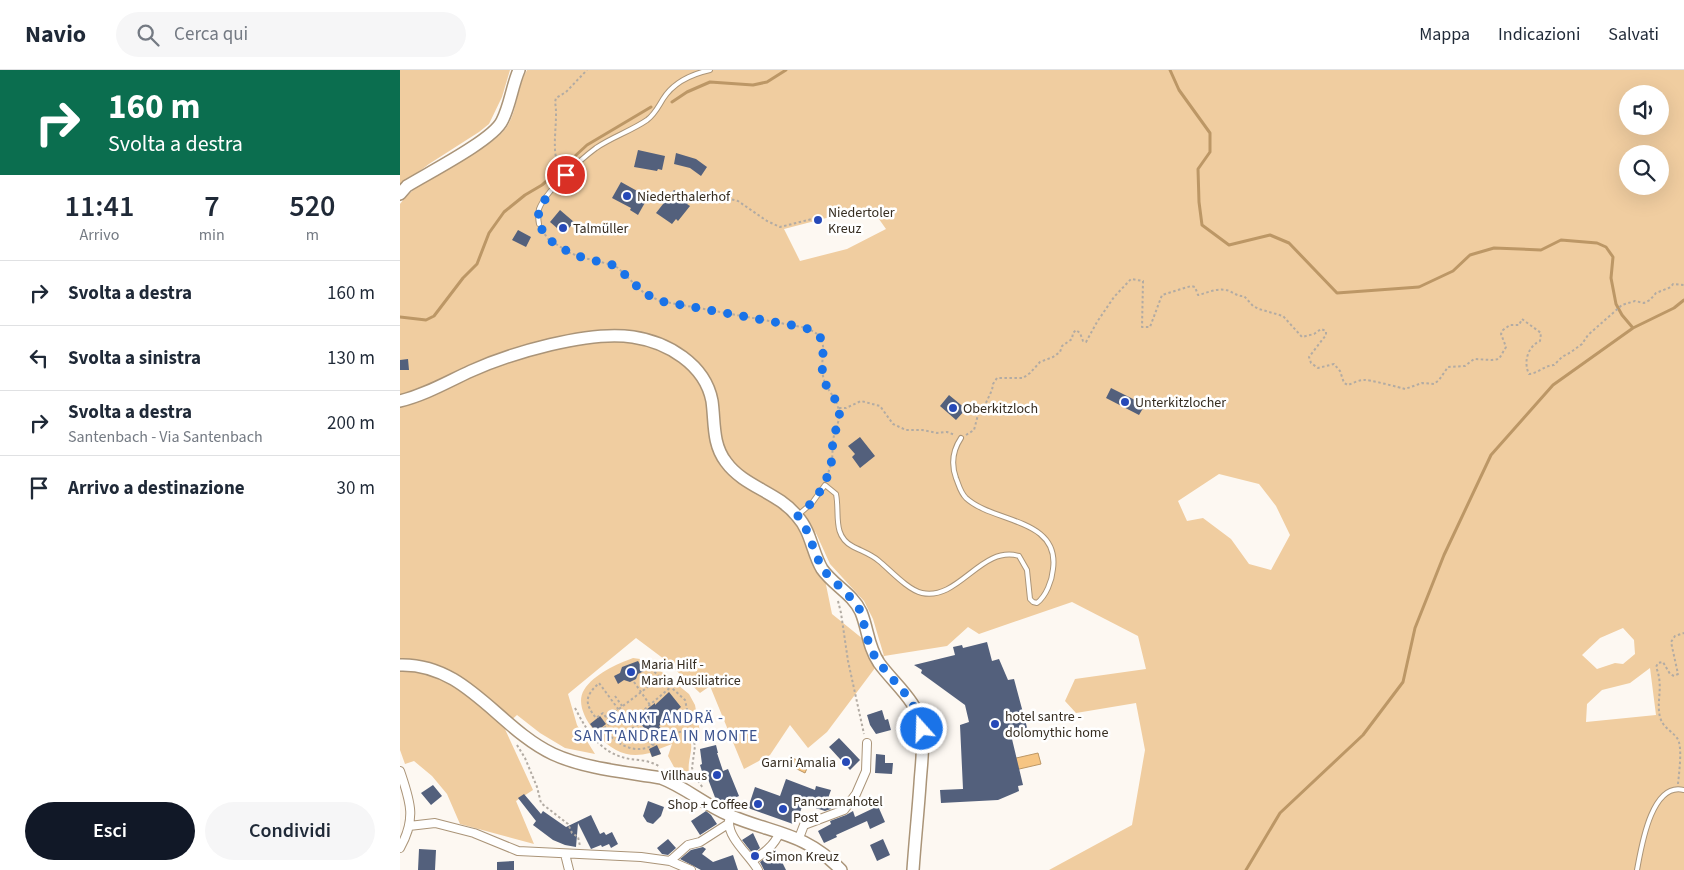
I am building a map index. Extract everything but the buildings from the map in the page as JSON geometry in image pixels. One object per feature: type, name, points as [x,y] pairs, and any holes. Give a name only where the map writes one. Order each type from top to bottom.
[{"type":"street","points":[[400,194],[407,186],[497,129],[505,115],[514,82],[520,70]]},
{"type":"street","points":[[400,401],[412,398],[474,370],[535,349],[586,338],[611,335],[634,337],[654,343],[676,353],[692,364],[709,389],[717,444],[725,461],[753,486],[772,496],[798,516],[806,529],[822,569],[855,602],[861,612],[870,649],[908,697],[918,714],[922,729],[922,752],[913,870]]},
{"type":"street","points":[[400,666],[413,665],[429,668],[451,678],[473,692],[516,729],[538,745],[569,760],[661,778],[671,782],[712,807],[729,820],[799,838],[824,854],[841,870]]},
{"type":"street","points":[[799,838],[804,824],[844,810],[856,794],[866,771],[867,743]]},
{"type":"street","points":[[400,771],[411,808],[410,826],[400,848]]},
{"type":"street","points":[[670,861],[688,845],[700,842],[729,820]]},
{"type":"street","points":[[729,820],[733,836],[758,870]]},
{"type":"street","points":[[410,826],[435,823],[474,833],[518,851],[641,857],[670,861],[690,870]]},
{"type":"street","points":[[752,861],[765,853],[777,839],[780,832]]},
{"type":"street","points":[[565,854],[569,870]]},
{"type":"lane","points":[[540,224],[538,215],[543,202],[566,175],[597,148],[633,129],[652,116],[674,87],[694,74],[710,70]]},
{"type":"lane","points":[[798,516],[812,503],[825,485],[836,494],[839,530],[846,542],[875,557],[911,588],[921,593],[942,591],[987,561],[997,556],[1012,554],[1019,556],[1024,562],[1027,570],[1029,594],[1033,602],[1037,603],[1045,594],[1053,573],[1052,551],[1049,542],[1030,528],[981,508],[966,497],[961,491],[953,468],[955,447],[960,438]]},
{"type":"lane","points":[[1637,870],[1645,832],[1656,805],[1670,791],[1678,788],[1684,790]]},
{"type":"path","points":[[566,175],[558,166],[556,156],[554,102],[587,70]]},
{"type":"path","points":[[698,191],[738,201],[766,221],[780,227],[816,218]]},
{"type":"path","points":[[540,224],[548,239],[556,245],[584,258],[613,265],[644,293],[660,301],[812,330],[819,334],[824,351],[824,378],[840,413],[825,485]]},
{"type":"path","points":[[839,408],[846,408],[861,401],[880,406],[893,424],[906,430],[947,432],[960,438],[974,430],[979,411],[984,407],[997,378],[1022,378],[1030,374],[1040,362],[1060,352],[1062,346],[1072,339],[1073,333],[1076,330],[1080,333],[1083,341],[1086,342],[1105,310],[1131,279],[1143,281],[1142,327],[1150,327],[1162,295],[1191,286],[1195,287],[1198,296],[1218,290],[1227,290],[1240,297],[1244,296],[1253,306],[1259,309],[1282,316],[1302,337],[1314,334],[1322,329],[1326,331],[1326,335],[1309,357],[1311,363],[1318,368],[1334,364],[1340,371],[1344,383],[1348,385],[1365,380],[1401,387],[1404,390],[1422,382],[1434,384],[1448,367],[1465,366],[1474,359],[1499,359],[1506,347],[1502,334],[1503,330],[1510,325],[1519,325],[1522,319],[1542,333],[1540,341],[1534,343],[1527,357],[1526,369],[1529,374],[1532,374],[1548,365],[1554,365],[1562,356],[1582,344],[1588,334],[1622,305],[1635,301],[1644,303],[1650,300],[1656,293],[1671,287],[1673,284],[1684,285]]},
{"type":"path","points":[[833,595],[839,602],[848,662],[867,743]]},
{"type":"path","points":[[1678,788],[1680,742],[1676,736],[1663,726],[1660,715],[1660,677],[1656,667],[1658,663],[1663,662],[1670,674],[1674,676],[1678,674],[1671,642],[1675,636],[1684,633]]},
{"type":"path","points":[[647,665],[686,700],[695,746],[692,768],[696,778],[713,802],[712,807]]},
{"type":"path","points":[[606,718],[661,677]]},
{"type":"path","points":[[634,682],[650,705]]},
{"type":"path","points":[[653,745],[635,730],[599,683],[593,689],[588,699],[588,708],[596,718],[602,713],[610,723],[603,729],[619,744],[632,749],[644,750],[653,745],[666,736],[674,732],[692,732]]},
{"type":"path","points":[[657,742],[637,725],[638,715],[672,686]]},
{"type":"path","points":[[615,696],[622,706]]},
{"type":"path","points":[[575,708],[582,722],[602,747],[617,756],[659,765],[661,778]]},
{"type":"path","points":[[516,729],[514,739],[528,766],[541,803],[568,824],[572,833],[578,838],[583,854]]},
{"type":"path","points":[[619,744],[635,730]]},
{"type":"shaded area","points":[[400,70],[510,70],[502,97],[489,124],[400,186]]},
{"type":"shaded area","points":[[527,70],[1684,70],[1684,870],[1049,870],[1132,825],[1145,750],[1136,703],[1076,713],[1065,701],[1075,679],[1146,669],[1138,636],[1072,602],[979,634],[968,627],[947,646],[884,656],[827,732],[808,748],[790,725],[770,755],[744,769],[710,686],[700,693],[664,659],[636,638],[568,694],[577,725],[595,754],[565,748],[540,733],[517,715],[504,727],[533,790],[516,801],[534,844],[460,824],[447,794],[432,776],[414,761],[405,764],[400,750],[400,204],[423,183],[494,140],[510,121]],"holes":[[[861,209],[874,212],[886,229],[847,249],[800,261],[784,229]],[[1219,474],[1259,484],[1276,506],[1290,535],[1271,570],[1249,564],[1231,539],[1203,518],[1187,521],[1178,501]],[[815,531],[830,564],[864,601],[873,619],[884,656],[832,614]],[[1623,628],[1634,640],[1635,654],[1623,664],[1615,663],[1597,669],[1582,655],[1600,638]],[[1650,668],[1656,715],[1586,722],[1587,704],[1602,690],[1630,683]]]},
{"type":"shaded area","points":[[633,658],[647,660],[689,694],[695,705],[700,732],[688,737],[691,743],[689,772],[674,767],[668,756],[672,744],[659,749],[661,754],[652,757],[650,753],[637,755],[624,753],[609,746],[602,740],[584,715],[581,698],[588,684],[606,670]]},
{"type":"shaded area","points":[[1038,753],[1041,764],[1015,770],[1012,759]]},
{"type":"shaded area","points":[[793,758],[808,766],[805,773],[789,765]]},
{"type":"waterway","points":[[672,102],[687,92],[710,82],[753,85],[767,82],[786,70]]},
{"type":"waterway","points":[[1170,70],[1179,90],[1210,133],[1210,152],[1198,169],[1202,225],[1229,245],[1270,235],[1289,243],[1337,293],[1419,287],[1453,271],[1470,255],[1494,248],[1541,250],[1561,240],[1597,243],[1606,247],[1613,257],[1611,278],[1616,304],[1633,328]]},
{"type":"waterway","points":[[562,168],[587,145],[651,107]]},
{"type":"waterway","points":[[400,317],[426,320],[434,316],[463,278],[477,264],[489,233],[504,212],[558,171]]},
{"type":"waterway","points":[[1246,870],[1280,813],[1363,735],[1403,682],[1415,628],[1444,555],[1491,455],[1553,385],[1633,328],[1674,308],[1684,300]]},
{"type":"place","name":"Niederthalerhof","points":[[627,196]]},
{"type":"place","name":"Niedertoler Kreuz","points":[[818,220]]},
{"type":"place","name":"Talmüller","points":[[563,228]]},
{"type":"place","name":"Unterkitzlocher","points":[[1125,402]]},
{"type":"place","name":"Oberkitzloch","points":[[953,408]]},
{"type":"place","name":"Maria Hilf - Maria Ausiliatrice","points":[[631,672]]},
{"type":"place","name":"hotel santre - dolomythic home","points":[[995,724]]},
{"type":"place","name":"Garni Amalia","points":[[846,762]]},
{"type":"place","name":"Villhaus","points":[[717,775]]},
{"type":"place","name":"Shop + Coffee","points":[[758,804]]},
{"type":"place","name":"Panoramahotel Post","points":[[783,809]]},
{"type":"place","name":"Simon Kreuz","points":[[755,856]]},
{"type":"district","name":"SANKT ANDRÄ - SANT'ANDREA IN MONTE","points":[[666,726]]},
{"type":"route","points":[[566,175],[543,202],[538,215],[543,232],[556,245],[584,258],[613,265],[644,293],[660,301],[802,327],[819,334],[824,351],[824,378],[828,389],[836,400],[840,413],[825,485],[820,494],[798,516],[812,541],[822,569],[848,594],[861,612],[870,649],[908,697],[918,714],[922,729]]}]
